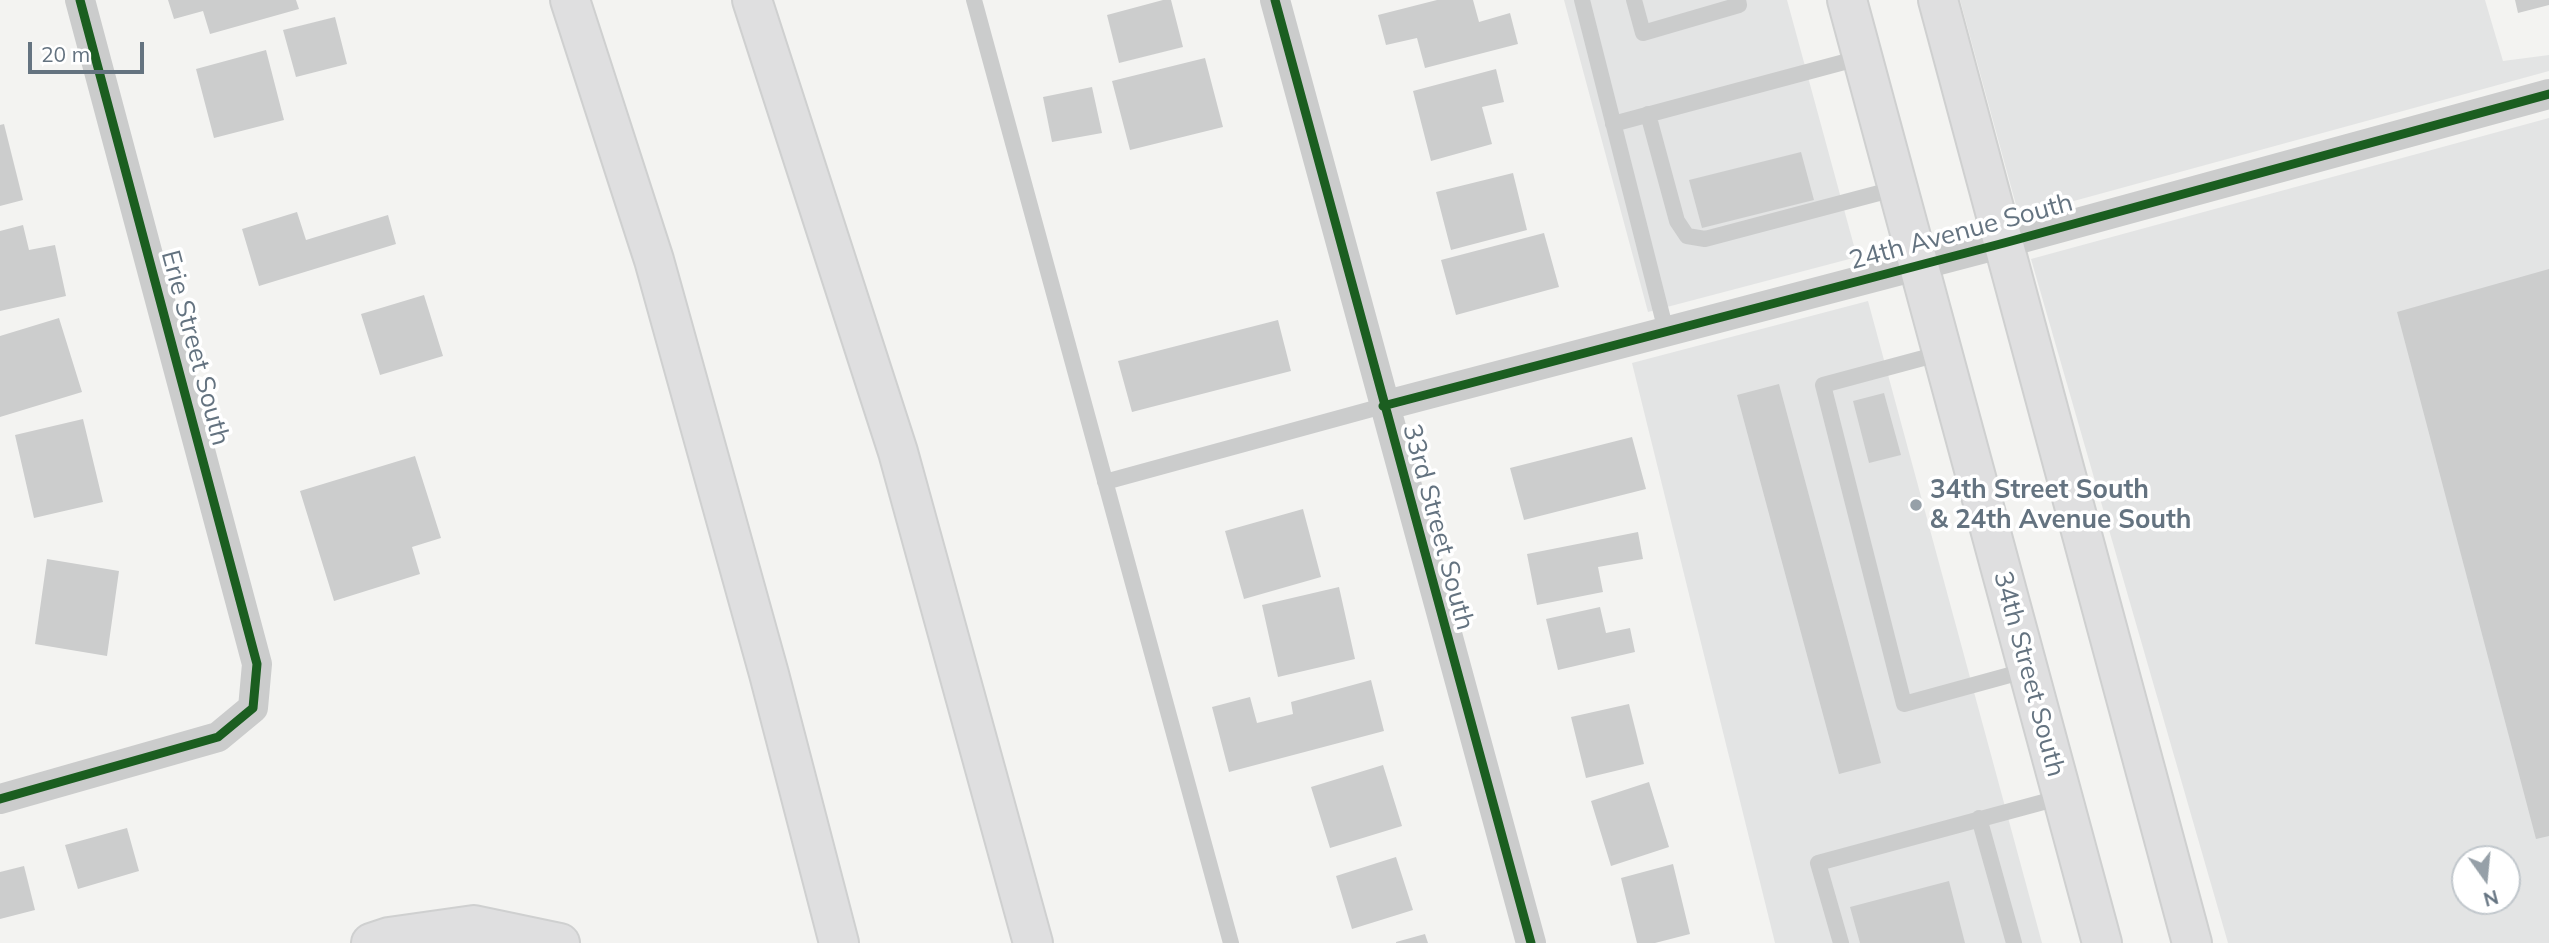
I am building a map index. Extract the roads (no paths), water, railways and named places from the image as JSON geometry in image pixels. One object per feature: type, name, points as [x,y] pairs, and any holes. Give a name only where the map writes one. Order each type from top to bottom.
[{"type":"highway","points":[[570,0],[657,274],[769,674],[839,943]]},
{"type":"highway","points":[[752,0],[898,452],[1033,943]]},
{"type":"highway","name":"34th Street South","points":[[1847,0],[2102,943]]},
{"type":"highway","points":[[1938,0],[2192,943]]},
{"type":"highway","points":[[371,943],[389,937],[474,925],[560,943]]},
{"type":"street","name":"Erie Street South","points":[[0,799],[218,737],[253,708],[257,664],[80,0]]},
{"type":"street","name":"33rd Street South","points":[[1275,0],[1382,406],[1531,943]]},
{"type":"street","name":"24th Avenue South","points":[[1382,406],[2004,243],[2549,94]]},
{"type":"lane","points":[[974,0],[1231,943]]},
{"type":"lane","points":[[1582,0],[1666,331]]},
{"type":"lane","points":[[1634,0],[1643,33],[1739,5],[1738,0]]},
{"type":"lane","points":[[1613,124],[1863,57]]},
{"type":"lane","points":[[1648,114],[1677,221],[1687,236],[1705,239],[1898,188]]},
{"type":"lane","points":[[1942,353],[1823,385],[1904,704],[2028,670]]},
{"type":"lane","points":[[1105,482],[1382,406]]},
{"type":"lane","points":[[1841,943],[1818,863],[2062,797]]},
{"type":"lane","points":[[1979,818],[2014,943]]},
{"type":"place","name":"34th Street South & 24th Avenue South","points":[[1916,505]]}]
